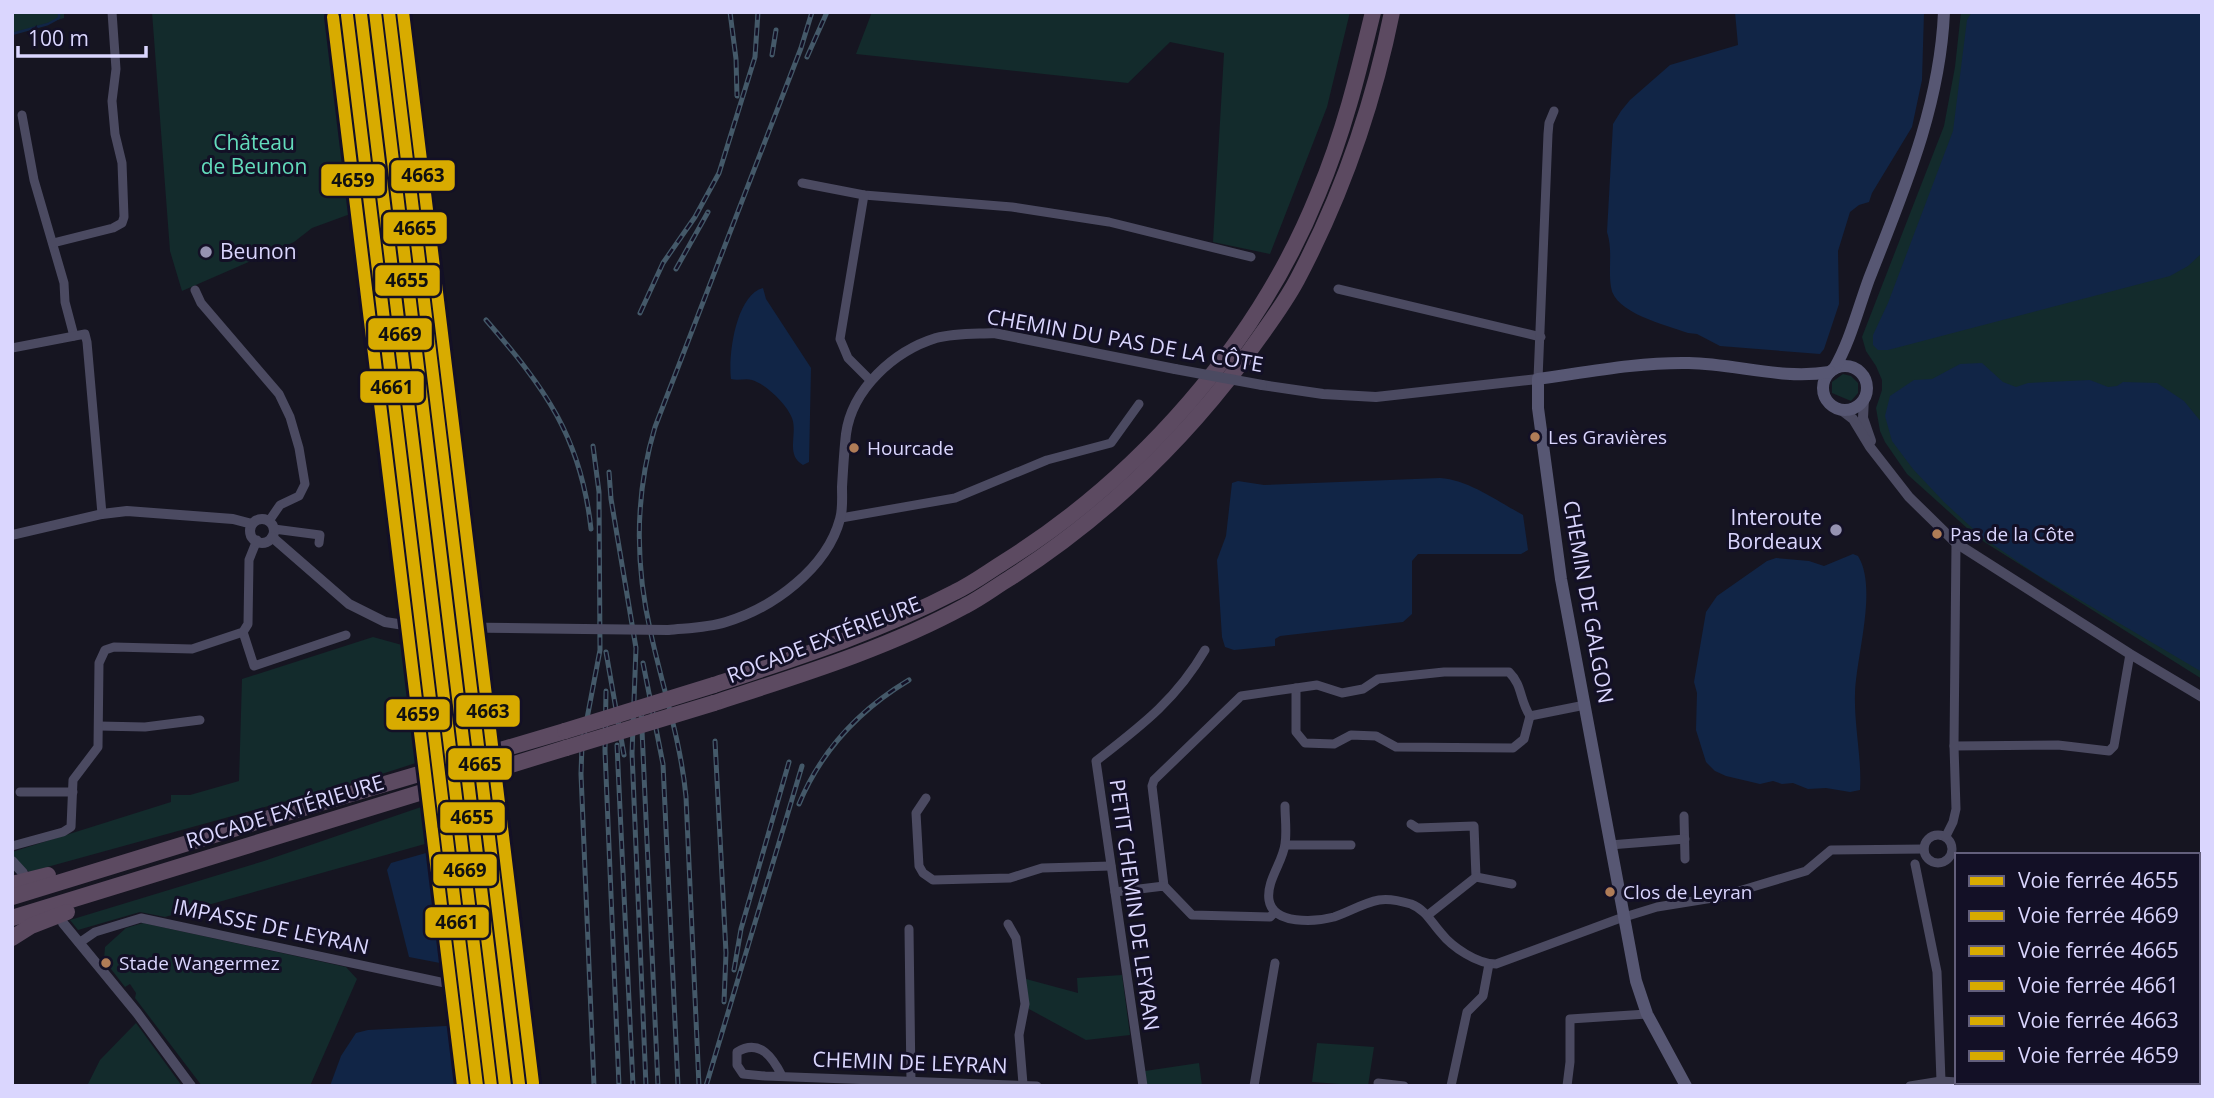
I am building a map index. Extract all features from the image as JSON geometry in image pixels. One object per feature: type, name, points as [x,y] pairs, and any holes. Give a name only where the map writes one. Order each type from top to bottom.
[{"type":"highway","points":[[12,897],[489,754],[565,739],[892,622],[958,591],[1035,542],[1099,492],[1158,437],[1225,357],[1280,272],[1317,197],[1341,135],[1373,12]]},
{"type":"highway","name":"ROCADE EXTÉRIEURE","points":[[12,918],[490,771],[565,739],[714,703],[807,673],[899,639],[967,606],[1044,556],[1110,506],[1170,448],[1211,403],[1273,319],[1296,281],[1334,204],[1373,97],[1392,12]]},
{"type":"highway","points":[[18,878],[59,872],[73,879]]},
{"type":"highway","points":[[12,938],[50,918],[99,903],[115,887]]},
{"type":"main road","points":[[1849,335],[1850,354],[1867,384],[1864,398],[1854,407],[1840,409],[1832,405],[1824,394],[1825,380],[1849,335],[1918,154],[1936,83],[1944,12]]},
{"type":"main road","name":"CHEMIN DU PAS DE LA CÔTE","points":[[1538,379],[1662,363],[1690,363],[1737,366],[1793,376],[1814,385],[1824,394]]},
{"type":"main road","points":[[1832,370],[1850,366],[1859,371]]},
{"type":"main road","name":"CHEMIN DU PAS DE LA CÔTE","points":[[1793,376],[1832,370]]},
{"type":"main road","name":"CHEMIN DE GALGON","points":[[1538,379],[1538,408],[1560,579],[1636,981],[1647,1014],[1686,1086]]},
{"type":"street","points":[[53,243],[113,228],[122,223],[124,217],[122,163],[115,134],[112,101],[116,69],[112,12]]},
{"type":"street","name":"CHEMIN DE GALGON","points":[[1538,379],[1548,134],[1554,111]]},
{"type":"street","points":[[22,115],[34,180],[53,243],[74,336]]},
{"type":"street","points":[[802,183],[864,195],[1037,211],[1109,222],[1251,257]]},
{"type":"street","points":[[864,195],[839,339],[848,358],[870,380]]},
{"type":"street","points":[[1338,289],[1541,337]]},
{"type":"street","points":[[195,290],[201,303],[279,394],[290,417],[299,448],[306,484],[299,496],[280,505],[272,529],[266,542],[257,540],[251,533],[253,524],[260,519],[272,529],[320,535],[319,543]]},
{"type":"street","name":"CHEMIN DU PAS DE LA CÔTE","points":[[272,529],[340,597],[366,614],[395,625],[584,629],[701,627],[725,622],[769,603],[802,577],[827,550],[841,518],[846,431],[856,404],[870,380],[898,356],[935,339],[963,334],[994,333],[1175,369],[1322,394],[1376,397],[1538,379]]},
{"type":"street","points":[[12,348],[85,334],[88,342],[102,514]]},
{"type":"street","points":[[1864,398],[1863,418],[1879,459]]},
{"type":"street","points":[[841,518],[955,498],[1047,460],[1111,443],[1139,404]]},
{"type":"street","points":[[1840,409],[1853,419],[1879,459],[1909,497],[1956,543],[2202,697]]},
{"type":"street","points":[[12,535],[102,514],[152,512],[240,519],[253,524]]},
{"type":"street","points":[[12,846],[68,830],[72,822],[73,780],[98,747],[99,663],[105,650],[114,647],[192,649],[243,632],[248,624],[249,560],[257,540]]},
{"type":"street","points":[[1946,836],[1954,822],[1956,809],[1956,543]]},
{"type":"street","points":[[243,632],[254,666],[346,635]]},
{"type":"street","name":"PETIT CHEMIN DE LEYRAN","points":[[1143,1086],[1096,761],[1160,710],[1192,672],[1205,650]]},
{"type":"street","points":[[1954,746],[2057,745],[2109,751],[2114,746],[2130,654]]},
{"type":"street","points":[[1275,912],[1270,916],[1192,915],[1164,886],[1152,786],[1154,780],[1241,696],[1296,688],[1317,685],[1342,693],[1363,690],[1378,679],[1444,672],[1509,672],[1518,681],[1522,704],[1530,716],[1524,739],[1513,748],[1396,747],[1376,736],[1352,735],[1334,744],[1305,743],[1296,732],[1296,688]]},
{"type":"street","points":[[1530,716],[1585,705]]},
{"type":"street","points":[[99,726],[145,727],[200,720]]},
{"type":"street","points":[[20,792],[73,792]]},
{"type":"street","points":[[926,798],[916,813],[919,866],[923,873],[933,880],[1010,878],[1042,868],[1111,866]]},
{"type":"street","points":[[1284,806],[1286,845],[1268,891],[1270,906],[1275,912],[1289,918],[1331,918],[1382,900],[1413,905],[1428,915],[1447,939],[1481,962],[1489,964],[1521,956],[1667,905],[1719,897],[1806,871],[1831,850],[1924,849]]},
{"type":"street","points":[[1684,817],[1685,859]]},
{"type":"street","points":[[1411,824],[1417,828],[1474,826],[1476,877]]},
{"type":"street","points":[[1936,835],[1946,836],[1953,847],[1949,859],[1940,863],[1930,861],[1924,849],[1927,839],[1936,835]]},
{"type":"street","points":[[1610,845],[1685,839]]},
{"type":"street","points":[[1286,845],[1351,845]]},
{"type":"street","points":[[1949,859],[1955,865]]},
{"type":"street","points":[[12,861],[18,878]]},
{"type":"street","points":[[1915,864],[1937,972],[1941,1081]]},
{"type":"street","points":[[1428,915],[1476,877],[1512,884]]},
{"type":"street","points":[[1115,892],[1164,886]]},
{"type":"street","name":"IMPASSE DE LEYRAN","points":[[79,943],[95,932],[141,918],[459,986]]},
{"type":"street","points":[[64,923],[137,1013],[191,1086]]},
{"type":"street","points":[[1008,924],[1016,938],[1025,1004],[1019,1035],[1023,1084]]},
{"type":"street","points":[[909,929],[911,1082]]},
{"type":"street","points":[[1254,1086],[1275,963]]},
{"type":"street","points":[[1451,1086],[1467,1012],[1483,996],[1489,964]]},
{"type":"street","points":[[1567,1086],[1570,1019],[1647,1014]]},
{"type":"street","name":"CHEMIN DE LEYRAN","points":[[782,1076],[768,1053],[759,1047],[745,1047],[737,1052],[737,1065],[743,1074],[782,1076],[911,1082],[1023,1084],[1037,1086]]},
{"type":"street","points":[[1910,1086],[1941,1081],[1955,1082]]},
{"type":"street","points":[[1378,1083],[1405,1086]]},
{"type":"green space","points":[[12,12],[64,12],[64,18],[12,34]]},
{"type":"green space","name":"Château de Beunon","points":[[152,12],[363,12],[383,202],[312,228],[294,242],[182,291],[170,251]]},
{"type":"green space","points":[[872,12],[1350,12],[1327,107],[1270,254],[1213,242],[1224,53],[1170,42],[1128,83],[856,54]]},
{"type":"green space","points":[[1961,12],[2202,12],[2202,679],[1978,538],[1907,474],[1880,431],[1876,408],[1882,380],[1866,351],[1862,337],[1944,126],[1955,67]]},
{"type":"green space","points":[[1843,374],[1851,376],[1858,383],[1858,393],[1851,401],[1832,393],[1832,382]]},
{"type":"green space","points":[[373,637],[402,645],[437,647],[450,752],[363,780],[29,872],[12,855],[12,852],[171,802],[171,795],[190,795],[239,781],[242,679]]},
{"type":"green space","points":[[456,795],[460,831],[439,840],[165,917],[140,912],[78,930],[70,920],[264,861]]},
{"type":"green space","name":"Stade Wangermez","points":[[143,923],[346,967],[357,979],[310,1086],[202,1086],[135,998],[136,993],[130,984],[125,987],[104,960],[105,947],[126,928]]},
{"type":"green space","points":[[1122,975],[1130,1035],[1086,1040],[1029,1009],[1026,979],[1078,993],[1077,978]]},
{"type":"green space","points":[[136,1023],[182,1086],[87,1086],[100,1060]]},
{"type":"green space","points":[[1317,1043],[1374,1047],[1368,1086],[1312,1082]]},
{"type":"green space","points":[[1199,1063],[1202,1086],[1147,1086],[1145,1071]]},
{"type":"water","points":[[1735,12],[1924,12],[1922,80],[1912,127],[1869,202],[1850,212],[1838,251],[1839,304],[1820,354],[1720,346],[1697,334],[1642,317],[1621,304],[1611,287],[1607,232],[1613,124],[1630,100],[1670,65],[1738,45]]},
{"type":"water","points":[[1972,12],[2202,12],[2202,253],[2188,266],[2170,276],[1888,350],[1878,350],[1873,345],[1873,335],[1888,303],[1953,131],[1967,20]]},
{"type":"water","points":[[763,288],[766,299],[811,368],[809,462],[803,465],[793,450],[792,418],[781,401],[758,382],[731,379],[731,356],[740,314],[746,302]]},
{"type":"water","points":[[1982,363],[2003,382],[2016,387],[2028,383],[2090,380],[2108,387],[2123,382],[2157,383],[2184,401],[2202,423],[2202,672],[2036,574],[1982,537],[1913,469],[1892,441],[1885,416],[1890,396],[1914,380],[1932,379],[1960,364]]},
{"type":"water","points":[[1440,478],[1472,487],[1523,515],[1528,550],[1521,554],[1418,554],[1412,561],[1412,614],[1403,622],[1280,636],[1275,639],[1275,646],[1234,650],[1225,647],[1217,560],[1226,536],[1232,483],[1238,481],[1264,485]]},
{"type":"water","points":[[1853,554],[1858,556],[1864,570],[1866,586],[1855,694],[1860,790],[1850,792],[1826,788],[1808,789],[1793,783],[1773,781],[1760,784],[1715,771],[1706,762],[1696,730],[1697,693],[1694,682],[1706,612],[1717,596],[1767,561],[1776,558],[1809,561],[1824,566]]},
{"type":"water","points":[[433,851],[439,856],[440,963],[409,957],[387,870],[391,863]]},
{"type":"water","points":[[465,1025],[475,1035],[480,1086],[330,1086],[341,1056],[356,1033],[368,1030]]},
{"type":"waterway","points":[[12,34],[48,24],[59,18],[59,12]]},
{"type":"railway","points":[[730,12],[737,96]]},
{"type":"railway","points":[[640,313],[663,263],[695,217],[719,173],[755,57],[758,12]]},
{"type":"railway","points":[[699,1086],[684,776],[646,608],[640,556],[641,504],[648,452],[655,427],[801,48],[812,12]]},
{"type":"railway","points":[[807,57],[827,12]]},
{"type":"railway","points":[[772,55],[776,30]]},
{"type":"railway","points":[[676,269],[708,212]]},
{"type":"railway","points":[[486,320],[526,368],[557,416],[579,467],[591,529]]},
{"type":"railway","points":[[593,446],[599,492],[600,650],[582,745],[581,774],[594,1086]]},
{"type":"railway","points":[[609,472],[611,499],[636,648],[632,753],[646,1086]]},
{"type":"railway","points":[[606,652],[624,755]]},
{"type":"railway","points":[[643,663],[663,764],[678,1086]]},
{"type":"railway","points":[[799,804],[819,766],[844,733],[874,704],[909,680]]},
{"type":"railway","points":[[606,691],[605,751],[619,1086]]},
{"type":"railway","points":[[641,708],[658,1086]]},
{"type":"railway","points":[[715,741],[726,953],[724,1002]]},
{"type":"railway","points":[[617,745],[633,1086]]},
{"type":"railway","points":[[734,970],[741,929],[789,762]]},
{"type":"railway","points":[[706,1086],[802,766]]},
{"type":"rail line","name":"4655","points":[[375,12],[505,1086]]},
{"type":"rail line","name":"4665","points":[[389,12],[519,1084]]},
{"type":"rail line","name":"4663","points":[[403,12],[533,1083]]},
{"type":"rail line","name":"4669","points":[[361,14],[491,1086]]},
{"type":"rail line","name":"4661","points":[[347,15],[477,1086]]},
{"type":"rail line","name":"4659","points":[[333,17],[463,1086]]},
{"type":"place","name":"Beunon","points":[[206,252]]},
{"type":"place","name":"Les Gravières","points":[[1535,437]]},
{"type":"place","name":"Hourcade","points":[[854,448]]},
{"type":"place","name":"Interoute Bordeaux","points":[[1836,530]]},
{"type":"place","name":"Pas de la Côte","points":[[1937,534]]},
{"type":"place","name":"Clos de Leyran","points":[[1610,892]]},
{"type":"place","name":"Stade Wangermez","points":[[106,963]]}]
